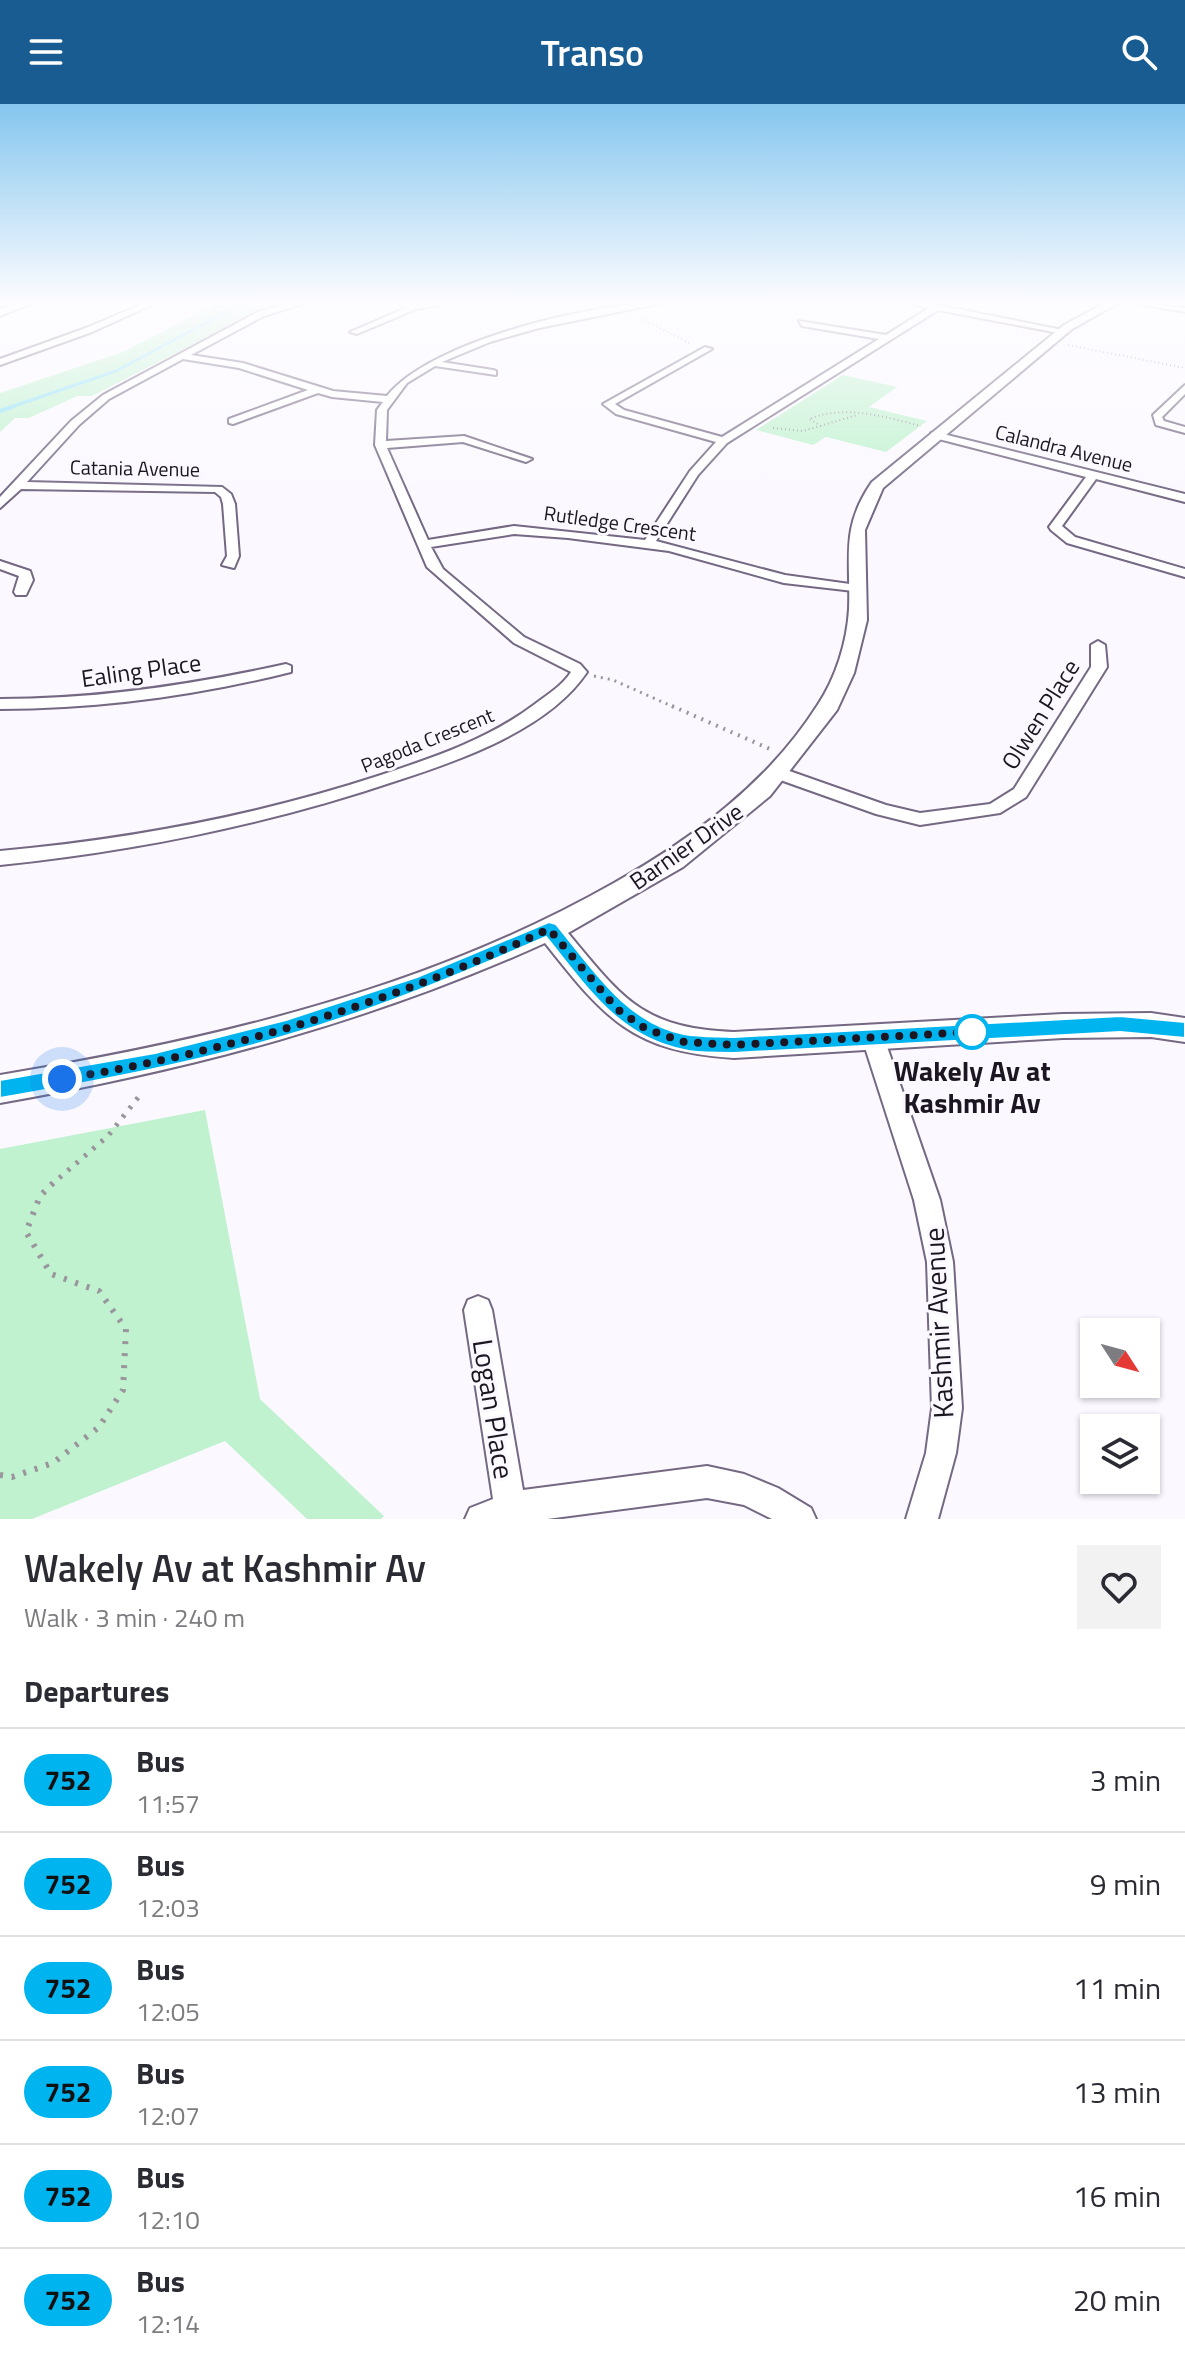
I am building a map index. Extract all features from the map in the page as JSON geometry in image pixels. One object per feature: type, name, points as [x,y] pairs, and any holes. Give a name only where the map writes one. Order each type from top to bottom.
[{"type":"street","points":[[0,504],[94,405],[159,368]]},
{"type":"street","points":[[249,368],[316,390],[344,396],[387,399]]},
{"type":"street","points":[[425,368],[410,377],[387,399],[378,417],[376,431],[423,545],[438,572],[496,622],[519,640],[569,663],[579,672]]},
{"type":"street","points":[[463,368],[493,373]]},
{"type":"street","points":[[672,368],[603,404],[620,412],[723,441]]},
{"type":"street","points":[[649,543],[694,473],[723,441],[839,368]]},
{"type":"street","name":"Barnier Drive","points":[[0,1089],[155,1061],[286,1028],[415,985],[549,929],[621,891],[684,852],[729,819],[784,766],[815,726],[842,678],[856,629],[854,536],[865,502],[929,431],[1014,368]]},
{"type":"street","points":[[1185,388],[1157,417],[1160,423],[1185,430]]},
{"type":"street","points":[[233,421],[316,390]]},
{"type":"street","name":"Calandra Avenue","points":[[929,431],[1185,498]]},
{"type":"street","points":[[380,445],[464,439],[526,459]]},
{"type":"street","points":[[1094,474],[1055,527],[1071,540],[1185,573]]},
{"type":"street","name":"Catania Avenue","points":[[17,485],[218,489],[227,496],[229,504],[233,556],[229,565]]},
{"type":"street","name":"Rutledge Crescent","points":[[423,545],[514,530],[649,543],[711,557],[784,579],[857,589]]},
{"type":"street","points":[[0,565],[25,574],[21,592]]},
{"type":"street","name":"Olwen Place","points":[[784,766],[882,810],[920,819],[994,809],[1020,793],[1099,667],[1098,645]]},
{"type":"street","name":"Ealing Place","points":[[0,704],[68,704],[146,697],[286,669]]},
{"type":"street","name":"Pagoda Crescent","points":[[0,858],[102,847],[232,825],[333,798],[484,742],[542,706],[573,681],[579,672]]},
{"type":"street","points":[[549,929],[617,1009],[646,1029],[665,1037],[706,1045],[1120,1024],[1185,1030]]},
{"type":"street","name":"Kashmir Avenue","points":[[873,1038],[927,1200],[940,1262],[947,1408],[941,1453],[922,1519]]},
{"type":"street","name":"Logan Place","points":[[478,1310],[510,1508]]},
{"type":"street","points":[[481,1519],[510,1508],[707,1482],[736,1485],[763,1496],[800,1519]]},
{"type":"path","points":[[821,426],[809,419],[825,414],[863,413],[929,431]]},
{"type":"path","points":[[762,425],[796,432],[863,413]]},
{"type":"path","points":[[579,672],[613,680],[784,766]]},
{"type":"path","points":[[0,1475],[12,1477],[53,1463],[99,1427],[123,1390],[126,1329],[99,1291],[51,1274],[26,1232],[41,1194],[99,1145],[131,1112],[140,1095]]},
{"type":"green space","points":[[75,368],[147,368],[92,396],[77,396],[29,418],[15,418],[0,432],[0,393]]},
{"type":"green space","points":[[843,375],[897,387],[869,407],[927,421],[886,452],[826,437],[813,445],[756,430]]},
{"type":"green space","points":[[205,1110],[260,1399],[384,1516],[381,1519],[307,1519],[225,1441],[32,1519],[0,1519],[0,1149]]},
{"type":"waterway","points":[[8,408],[122,368]]},
{"type":"waterway","points":[[0,411],[14,406]]},
{"type":"bus line","name":"752","points":[[0,1089],[155,1061],[286,1028],[424,982],[549,929],[617,1009],[646,1029],[684,1042],[734,1045],[1120,1024],[1185,1030]]},
{"type":"place","name":"Wakely Av at Kashmir Av","points":[[972,1032]]},
{"type":"route","points":[[62,1079],[155,1061],[286,1028],[424,982],[549,929],[617,1009],[646,1029],[684,1042],[734,1045],[972,1032]]}]
